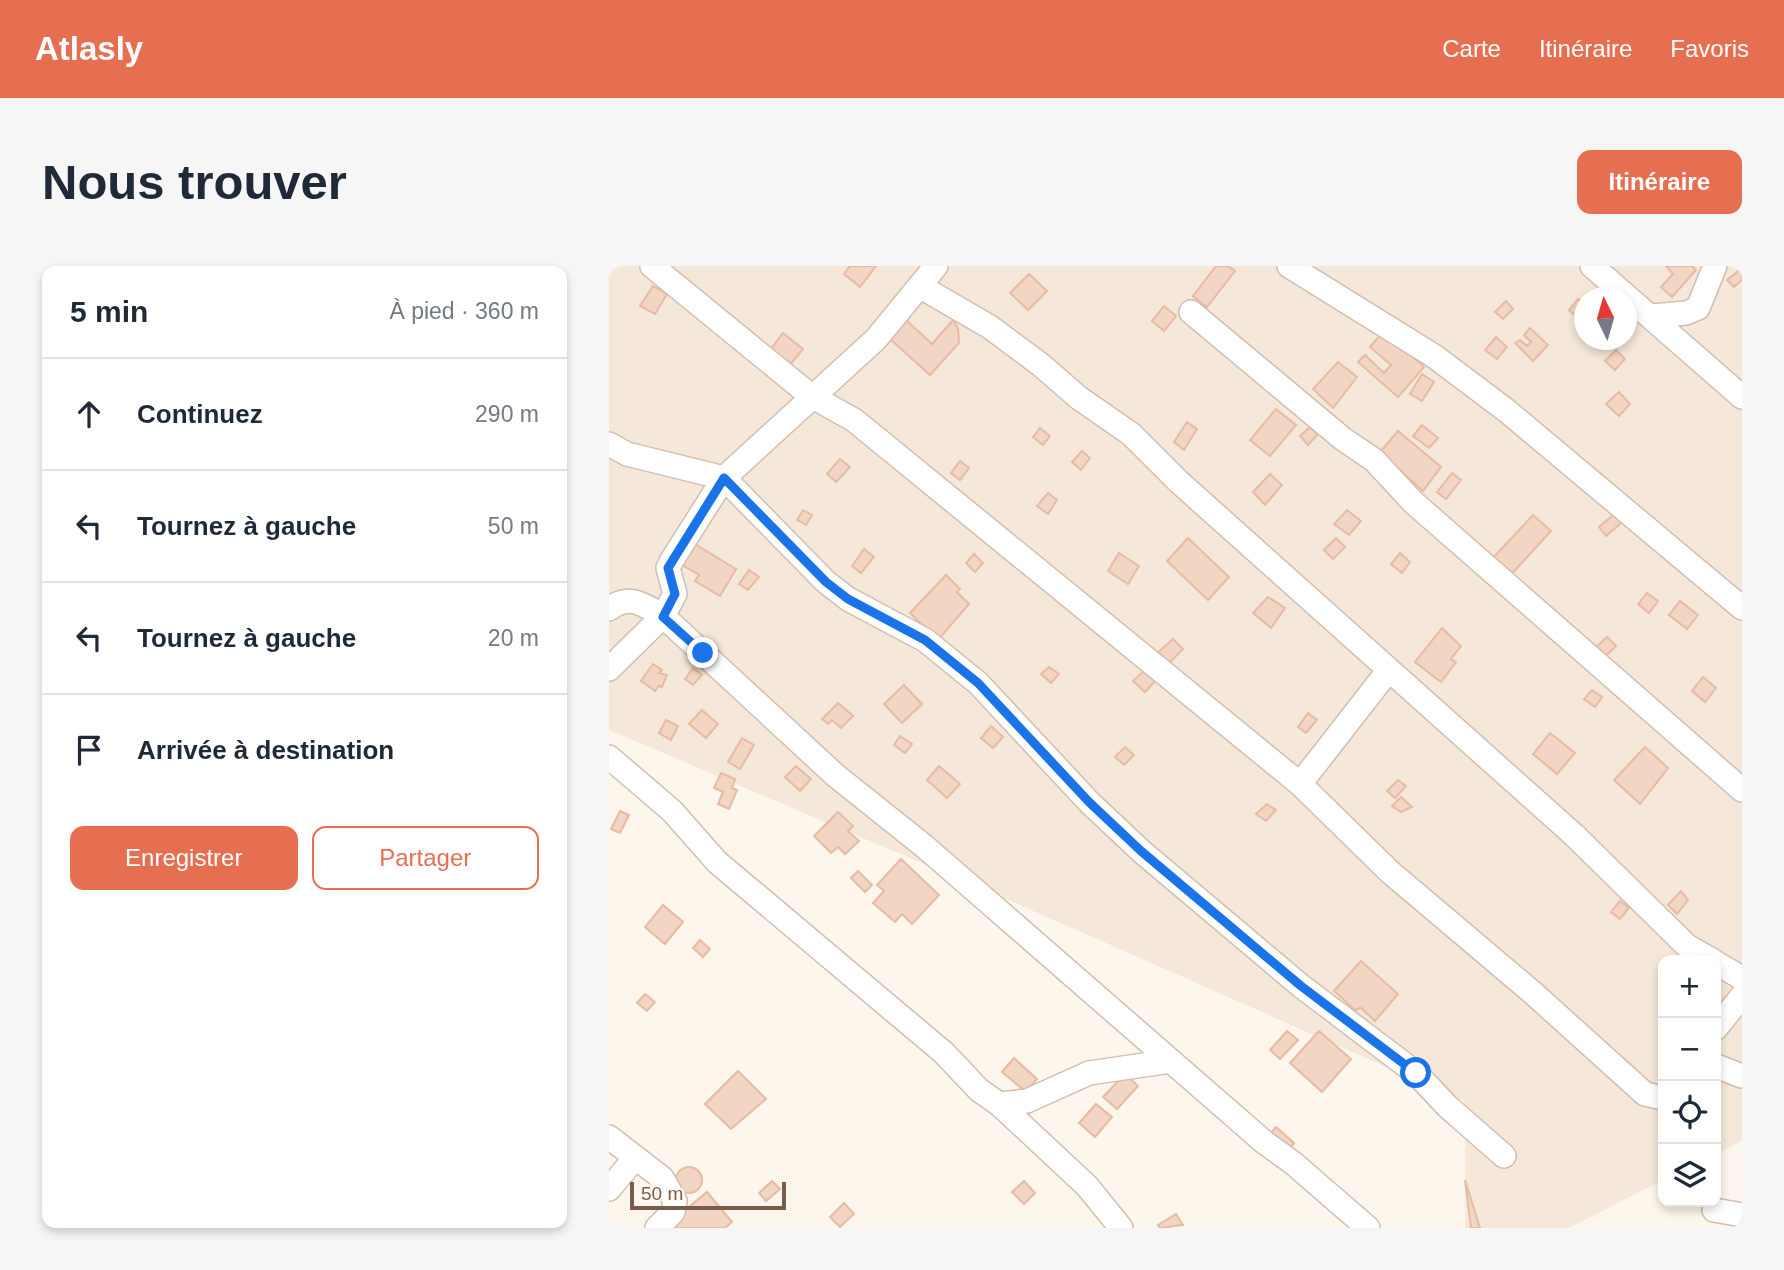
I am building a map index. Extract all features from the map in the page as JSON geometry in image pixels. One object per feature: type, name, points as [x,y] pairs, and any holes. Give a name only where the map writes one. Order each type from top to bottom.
[{"type":"street","points":[[652,266],[811,396],[855,420],[1300,784],[1390,872],[1533,993],[1645,1094],[1658,1097]]},
{"type":"street","points":[[609,669],[663,617],[675,594],[668,568],[724,478],[876,339],[936,266]]},
{"type":"street","points":[[1289,266],[1434,356],[1507,411],[1742,608]]},
{"type":"street","points":[[1592,266],[1653,316],[1742,397]]},
{"type":"street","points":[[1653,316],[1686,313],[1698,308],[1715,266]]},
{"type":"street","points":[[921,287],[990,327],[1131,434],[1388,671],[1574,835],[1688,946],[1704,955]]},
{"type":"street","points":[[1191,312],[1343,439],[1374,460],[1413,502],[1742,790]]},
{"type":"street","points":[[609,444],[627,454],[724,478],[826,582],[848,599],[925,640],[978,683],[1081,793],[1141,851],[1301,986],[1416,1073],[1447,1106],[1504,1156]]},
{"type":"street","points":[[609,609],[629,600],[643,603],[663,617],[835,775],[924,846],[1368,1228]]},
{"type":"street","points":[[1300,784],[1388,671]]},
{"type":"street","points":[[609,757],[672,811],[717,862],[944,1053],[979,1090],[999,1104],[1087,1186],[1121,1228]]},
{"type":"street","points":[[1721,965],[1742,978]]},
{"type":"street","points":[[1721,1022],[1742,996]]},
{"type":"street","points":[[999,1104],[1027,1101],[1089,1073],[1171,1061]]},
{"type":"street","points":[[1721,1068],[1742,1076]]},
{"type":"street","points":[[609,1137],[662,1178],[675,1201],[673,1212],[657,1228]]},
{"type":"street","points":[[609,1189],[635,1158]]},
{"type":"street","points":[[1714,1210],[1742,1215]]},
{"type":"shaded area","points":[[609,266],[1742,266],[1742,1141],[1721,1152],[1721,955],[1658,955],[1658,1183],[1569,1228],[1465,1228],[1465,1102],[1011,901],[609,730]]},
{"type":"building","points":[[850,266],[876,266],[860,287],[844,274]]},
{"type":"building","points":[[1216,266],[1228,266],[1235,271],[1207,307],[1193,296]]},
{"type":"building","points":[[1666,266],[1692,266],[1696,270],[1672,297],[1661,287],[1673,274]]},
{"type":"building","points":[[1741,269],[1742,280],[1734,287],[1727,280]]},
{"type":"building","points":[[1029,274],[1047,291],[1028,310],[1010,293]]},
{"type":"building","points":[[653,286],[667,294],[655,314],[640,306]]},
{"type":"building","points":[[1506,301],[1513,309],[1503,319],[1495,312]]},
{"type":"building","points":[[1164,306],[1176,316],[1164,331],[1152,321]]},
{"type":"building","points":[[906,320],[932,344],[953,320],[958,328],[959,343],[930,375],[890,339]]},
{"type":"building","points":[[1530,328],[1548,345],[1533,361],[1515,343],[1520,340],[1527,346],[1531,342],[1524,335]]},
{"type":"building","points":[[1384,331],[1424,367],[1398,397],[1358,362],[1365,355],[1384,373],[1391,365],[1370,347]]},
{"type":"building","points":[[783,333],[803,349],[790,365],[770,350]]},
{"type":"building","points":[[1496,337],[1507,347],[1497,359],[1485,350]]},
{"type":"building","points":[[1616,350],[1625,359],[1615,370],[1605,361]]},
{"type":"building","points":[[1338,362],[1357,377],[1333,408],[1313,389]]},
{"type":"building","points":[[1422,374],[1434,382],[1422,401],[1410,394]]},
{"type":"building","points":[[1619,392],[1630,404],[1619,416],[1606,404]]},
{"type":"building","points":[[1276,409],[1296,425],[1270,456],[1250,440]]},
{"type":"building","points":[[1187,422],[1197,429],[1184,450],[1174,442]]},
{"type":"building","points":[[1422,425],[1438,438],[1429,448],[1413,436]]},
{"type":"building","points":[[1310,427],[1318,434],[1308,445],[1300,436]]},
{"type":"building","points":[[1040,428],[1050,436],[1043,445],[1033,437]]},
{"type":"building","points":[[1398,431],[1441,467],[1423,491],[1380,452]]},
{"type":"building","points":[[1082,451],[1090,458],[1081,470],[1072,462]]},
{"type":"building","points":[[840,459],[850,467],[836,482],[827,474]]},
{"type":"building","points":[[960,461],[969,468],[960,480],[951,473]]},
{"type":"building","points":[[1452,473],[1461,480],[1446,499],[1437,492]]},
{"type":"building","points":[[1270,474],[1282,485],[1265,505],[1253,492]]},
{"type":"building","points":[[1048,493],[1057,500],[1048,514],[1037,506]]},
{"type":"building","points":[[803,510],[812,515],[806,525],[797,520]]},
{"type":"building","points":[[1347,510],[1361,521],[1349,535],[1334,524]]},
{"type":"building","points":[[1619,510],[1626,519],[1606,536],[1599,527]]},
{"type":"building","points":[[1533,515],[1551,531],[1508,578],[1490,561]]},
{"type":"building","points":[[1188,538],[1229,577],[1208,600],[1167,561]]},
{"type":"building","points":[[1336,538],[1345,547],[1333,559],[1324,550]]},
{"type":"building","points":[[690,541],[736,569],[720,596],[695,581],[699,575],[677,562]]},
{"type":"building","points":[[864,549],[874,557],[861,573],[852,566]]},
{"type":"building","points":[[1119,553],[1139,566],[1128,584],[1108,571]]},
{"type":"building","points":[[1400,553],[1410,562],[1402,573],[1391,564]]},
{"type":"building","points":[[974,554],[983,563],[975,572],[966,563]]},
{"type":"building","points":[[749,570],[759,577],[748,590],[739,584]]},
{"type":"building","points":[[946,575],[960,589],[957,592],[969,604],[938,640],[910,613]]},
{"type":"building","points":[[1647,593],[1658,601],[1649,613],[1638,604]]},
{"type":"building","points":[[1268,597],[1285,608],[1271,628],[1253,613]]},
{"type":"building","points":[[1680,601],[1698,615],[1687,629],[1669,615]]},
{"type":"building","points":[[1442,628],[1461,646],[1451,659],[1456,662],[1441,682],[1415,662]]},
{"type":"building","points":[[1607,637],[1616,646],[1604,658],[1595,648]]},
{"type":"building","points":[[1173,639],[1183,649],[1169,663],[1158,652]]},
{"type":"building","points":[[653,664],[662,670],[659,673],[667,675],[662,687],[659,686],[655,691],[641,681]]},
{"type":"building","points":[[1049,667],[1059,674],[1051,683],[1041,674]]},
{"type":"building","points":[[693,668],[702,675],[693,685],[685,679]]},
{"type":"building","points":[[1146,669],[1157,679],[1145,692],[1133,681]]},
{"type":"building","points":[[1703,677],[1716,688],[1705,702],[1692,691]]},
{"type":"building","points":[[904,685],[922,704],[902,723],[884,704]]},
{"type":"building","points":[[1592,690],[1602,697],[1595,707],[1584,699]]},
{"type":"building","points":[[838,703],[853,716],[841,728],[832,720],[828,724],[822,719]]},
{"type":"building","points":[[702,710],[718,724],[706,738],[689,724]]},
{"type":"building","points":[[1308,713],[1317,720],[1306,733],[1298,727]]},
{"type":"building","points":[[666,720],[678,726],[671,740],[659,733]]},
{"type":"building","points":[[991,726],[1003,737],[993,748],[981,738]]},
{"type":"building","points":[[1550,733],[1575,753],[1557,774],[1533,754]]},
{"type":"building","points":[[900,736],[912,744],[905,753],[894,745]]},
{"type":"building","points":[[742,738],[754,745],[740,769],[728,762]]},
{"type":"building","points":[[1125,747],[1134,755],[1124,765],[1115,757]]},
{"type":"building","points":[[1645,747],[1668,768],[1640,804],[1614,780]]},
{"type":"building","points":[[796,766],[811,779],[800,791],[785,777]]},
{"type":"building","points":[[939,766],[960,784],[947,798],[927,780]]},
{"type":"building","points":[[721,773],[735,779],[732,788],[737,790],[729,809],[718,804],[723,792],[714,788]]},
{"type":"building","points":[[1398,780],[1406,786],[1395,798],[1387,791]]},
{"type":"building","points":[[1401,797],[1412,807],[1401,812],[1392,806]]},
{"type":"building","points":[[1267,804],[1276,810],[1266,821],[1256,814]]},
{"type":"building","points":[[620,811],[629,815],[620,833],[611,829]]},
{"type":"building","points":[[838,812],[853,826],[848,831],[859,841],[845,854],[838,847],[831,853],[814,836]]},
{"type":"building","points":[[901,859],[939,895],[912,924],[902,914],[895,922],[873,903],[884,891],[877,885]]},
{"type":"building","points":[[858,871],[872,885],[865,892],[851,878]]},
{"type":"building","points":[[1681,891],[1688,900],[1677,914],[1668,905]]},
{"type":"building","points":[[1620,901],[1629,908],[1620,919],[1611,912]]},
{"type":"building","points":[[663,905],[683,922],[665,944],[645,927]]},
{"type":"building","points":[[700,940],[710,949],[703,957],[693,948]]},
{"type":"building","points":[[1361,961],[1398,994],[1375,1021],[1361,1008],[1355,1010],[1334,991]]},
{"type":"building","points":[[645,994],[655,1002],[647,1011],[637,1003]]},
{"type":"building","points":[[1287,1031],[1298,1040],[1280,1059],[1270,1050]]},
{"type":"building","points":[[1319,1031],[1351,1059],[1322,1092],[1290,1063]]},
{"type":"building","points":[[1014,1058],[1037,1079],[1026,1092],[1002,1072]]},
{"type":"building","points":[[738,1071],[766,1099],[731,1129],[705,1104]]},
{"type":"building","points":[[1125,1074],[1138,1086],[1117,1109],[1103,1097]]},
{"type":"building","points":[[1096,1104],[1112,1117],[1095,1137],[1079,1123]]},
{"type":"building","points":[[1276,1127],[1294,1143],[1286,1154],[1266,1139]]},
{"type":"building","points":[[689,1167],[698,1171],[702,1180],[698,1189],[689,1193],[680,1189],[676,1180],[680,1171]]},
{"type":"building","points":[[1465,1180],[1480,1228],[1471,1228]]},
{"type":"building","points":[[772,1181],[780,1189],[766,1201],[759,1193]]},
{"type":"building","points":[[1024,1181],[1035,1193],[1024,1204],[1012,1192]]},
{"type":"building","points":[[707,1192],[732,1222],[725,1228],[676,1228],[671,1222]]},
{"type":"building","points":[[844,1203],[854,1214],[840,1227],[830,1217]]},
{"type":"building","points":[[1176,1214],[1183,1225],[1160,1228],[1158,1225]]},
{"type":"route","points":[[703,653],[663,617],[675,594],[673,577],[668,568],[724,478],[826,582],[848,599],[925,640],[978,683],[1089,802],[1141,851],[1301,986],[1416,1073]]}]
